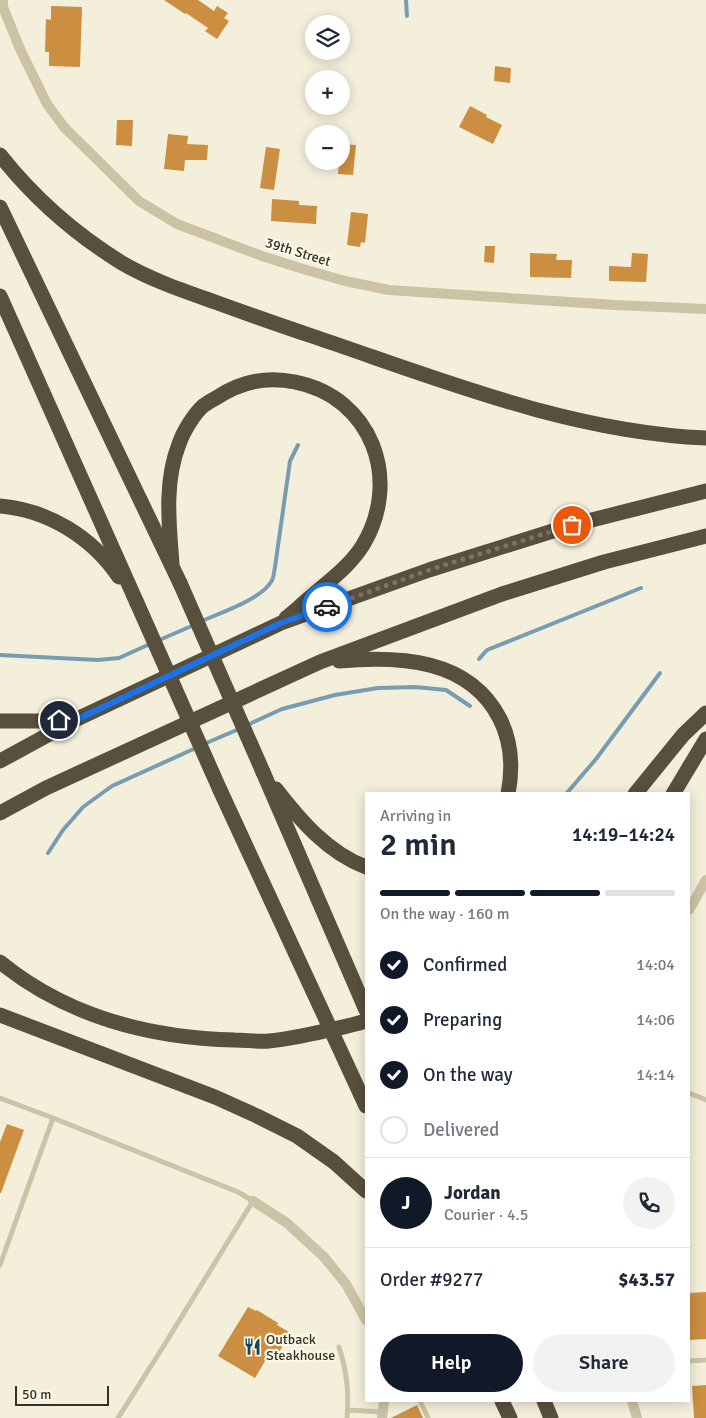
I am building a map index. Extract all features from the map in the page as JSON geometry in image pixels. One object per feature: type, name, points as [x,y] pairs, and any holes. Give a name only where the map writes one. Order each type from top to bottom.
[{"type":"highway","points":[[0,155],[18,178],[50,209],[85,238],[123,263],[164,284],[292,329],[550,414],[594,424],[676,436],[706,438]]},
{"type":"highway","points":[[0,207],[172,564],[365,1008]]},
{"type":"highway","points":[[0,296],[220,790],[365,1104]]},
{"type":"highway","points":[[172,564],[168,510],[174,460],[184,431],[202,407],[227,390],[241,384],[272,379],[287,380],[316,387],[330,394],[343,402],[354,413],[376,453],[380,473],[380,493],[377,512],[363,545],[350,561],[336,577],[281,623]]},
{"type":"highway","points":[[0,761],[78,719],[281,623],[429,570],[572,525],[706,491]]},
{"type":"highway","points":[[0,506],[15,507],[46,516],[72,531],[113,568],[137,604]]},
{"type":"highway","points":[[0,812],[46,788],[320,662],[502,594],[604,562],[706,536]]},
{"type":"highway","points":[[320,662],[368,658],[419,662],[456,674],[474,686],[496,712],[509,742],[512,762],[508,792]]},
{"type":"highway","points":[[637,792],[683,735],[706,713]]},
{"type":"highway","points":[[0,721],[78,719]]},
{"type":"highway","points":[[674,792],[706,739]]},
{"type":"highway","points":[[263,772],[312,831],[348,859],[365,867]]},
{"type":"highway","points":[[0,962],[17,976],[92,1015],[149,1031],[179,1037],[209,1040],[268,1041],[365,1021]]},
{"type":"highway","points":[[0,1015],[215,1097],[257,1116],[304,1142],[334,1162],[365,1190]]},
{"type":"highway","points":[[502,1402],[510,1418]]},
{"type":"street","name":"39th Street","points":[[3,0],[3,7],[20,50],[47,104],[64,127],[139,201],[177,224],[262,256],[303,269],[345,281],[389,290],[706,309]]},
{"type":"street","points":[[690,908],[706,880]]},
{"type":"street","points":[[253,1200],[287,1223],[324,1257],[346,1284],[365,1318]]},
{"type":"street","points":[[632,1402],[637,1418]]},
{"type":"lane","points":[[690,1092],[706,1100]]},
{"type":"lane","points":[[0,1098],[238,1192],[253,1200],[118,1418]]},
{"type":"lane","points":[[0,1265],[53,1118]]},
{"type":"lane","points":[[339,1347],[349,1389],[347,1418]]},
{"type":"lane","points":[[690,1361],[706,1360]]},
{"type":"lane","points":[[420,1402],[428,1418]]},
{"type":"lane","points":[[348,1410],[383,1410]]},
{"type":"building","points":[[164,0],[198,0],[214,11],[217,6],[228,13],[224,18],[229,21],[217,39],[205,31],[208,28]]},
{"type":"building","points":[[51,6],[82,7],[80,67],[49,66],[49,52],[45,52],[46,19],[51,20]]},
{"type":"building","points":[[495,66],[511,68],[510,83],[494,81]]},
{"type":"building","points":[[470,106],[502,125],[493,144],[459,127]]},
{"type":"building","points":[[117,120],[133,120],[132,146],[116,145]]},
{"type":"building","points":[[168,134],[188,136],[187,144],[208,145],[207,160],[185,160],[184,171],[164,169]]},
{"type":"building","points":[[350,145],[356,145],[353,175],[338,174],[338,170],[350,170]]},
{"type":"building","points":[[266,147],[280,149],[274,190],[260,188]]},
{"type":"building","points":[[272,199],[299,201],[299,205],[317,206],[316,224],[271,221]]},
{"type":"building","points":[[351,212],[368,214],[365,243],[361,242],[360,247],[347,245]]},
{"type":"building","points":[[485,246],[495,246],[494,263],[484,262]]},
{"type":"building","points":[[530,253],[557,254],[556,260],[572,260],[571,278],[530,277]]},
{"type":"building","points":[[632,253],[648,254],[646,282],[609,281],[609,266],[631,267]]},
{"type":"building","points":[[7,1124],[24,1130],[0,1193],[0,1142]]},
{"type":"building","points":[[706,1292],[706,1339],[690,1340],[690,1293]]},
{"type":"building","name":"Outback Steakhouse","points":[[248,1307],[257,1310],[289,1332],[287,1339],[274,1360],[268,1356],[255,1378],[218,1356]]},
{"type":"building","points":[[706,1385],[706,1418],[694,1418],[692,1386]]},
{"type":"building","points":[[417,1405],[423,1418],[391,1418]]},
{"type":"waterway","points":[[406,0],[407,16]]},
{"type":"waterway","points":[[200,622],[258,595],[266,589],[272,580],[290,461],[298,445]]},
{"type":"waterway","points":[[479,659],[487,650],[641,588]]},
{"type":"waterway","points":[[157,641],[194,625]]},
{"type":"waterway","points":[[0,655],[98,660],[119,658],[150,644]]},
{"type":"waterway","points":[[568,792],[596,759],[660,673]]},
{"type":"waterway","points":[[245,726],[282,709],[335,695],[378,688],[415,687],[446,690],[470,706]]},
{"type":"waterway","points":[[204,744],[239,729]]},
{"type":"waterway","points":[[48,853],[63,830],[83,807],[112,786],[198,747]]},
{"type":"way so far","points":[[327,607],[429,570],[572,525]]},
{"type":"place","name":"Outback Steakhouse","points":[[252,1347]]},
{"type":"route","points":[[59,720],[78,719],[281,623],[327,607]]}]
